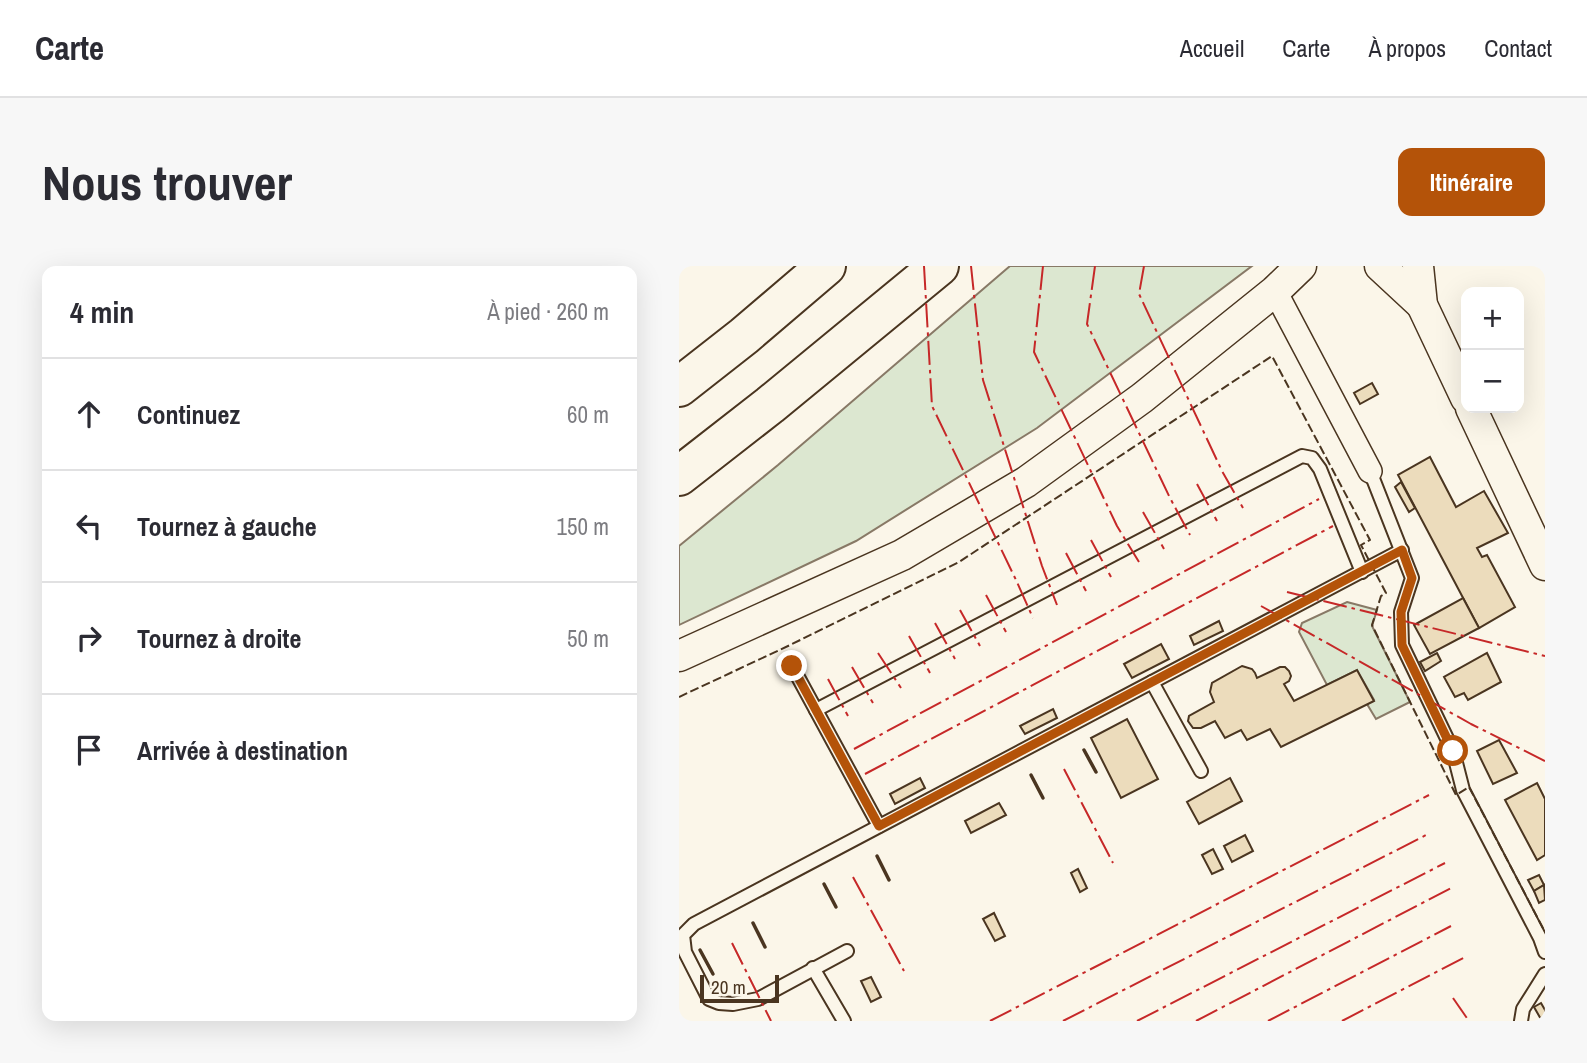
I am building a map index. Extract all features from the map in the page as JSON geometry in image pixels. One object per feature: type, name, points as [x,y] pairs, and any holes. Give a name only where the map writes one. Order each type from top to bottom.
[{"type":"highway","points":[[679,387],[826,266]]},
{"type":"highway","points":[[679,476],[939,266]]},
{"type":"street","points":[[679,656],[902,555],[1026,482],[1142,398],[1275,291],[1301,266]]},
{"type":"street","points":[[1380,266],[1422,305]]},
{"type":"street","points":[[1418,266],[1422,305],[1461,387]]},
{"type":"street","points":[[1275,291],[1370,471]]},
{"type":"street","points":[[1473,413],[1545,565]]},
{"type":"lane","points":[[816,710],[1302,456],[1312,458],[1320,469],[1362,572]]},
{"type":"lane","points":[[1370,471],[1412,578],[1401,612],[1402,645],[1453,751],[1464,790],[1545,952]]},
{"type":"lane","points":[[847,951],[758,999],[733,1004],[719,1003],[709,999],[685,952],[683,935],[694,924],[1402,550]]},
{"type":"lane","points":[[792,666],[879,826]]},
{"type":"lane","points":[[1152,682],[1201,771]]},
{"type":"lane","points":[[813,968],[844,1021]]},
{"type":"lane","points":[[1521,1021],[1523,1009],[1545,974]]},
{"type":"green space","points":[[1010,266],[1252,266],[1037,428],[856,541],[679,625],[679,546]]},
{"type":"green space","points":[[1347,602],[1377,610],[1372,626],[1410,702],[1376,719],[1367,704],[1374,700],[1357,670],[1327,685],[1299,632],[1302,623]]},
{"type":"building","points":[[1372,383],[1378,394],[1360,404],[1354,393]]},
{"type":"building","points":[[1430,457],[1456,507],[1484,491],[1508,533],[1477,548],[1482,557],[1487,555],[1515,607],[1479,628],[1398,475]]},
{"type":"building","points":[[1401,482],[1415,508],[1409,512],[1395,487]]},
{"type":"building","points":[[1463,598],[1479,628],[1430,654],[1414,625]]},
{"type":"building","points":[[1219,621],[1223,631],[1194,645],[1190,636]]},
{"type":"building","points":[[1161,644],[1169,659],[1132,678],[1124,664]]},
{"type":"building","points":[[1437,653],[1441,661],[1425,671],[1420,662]]},
{"type":"building","points":[[1487,653],[1501,682],[1468,700],[1464,693],[1455,697],[1444,677]]},
{"type":"building","points":[[1242,666],[1252,669],[1257,678],[1285,667],[1291,676],[1284,684],[1294,701],[1357,670],[1374,701],[1281,747],[1270,729],[1247,740],[1241,730],[1225,738],[1215,721],[1201,728],[1193,728],[1188,721],[1189,716],[1214,702],[1210,692],[1212,683]]},
{"type":"building","points":[[1053,709],[1057,718],[1025,734],[1020,726]]},
{"type":"building","points":[[1127,719],[1158,779],[1121,798],[1091,738]]},
{"type":"building","points":[[1499,740],[1517,773],[1493,784],[1477,751]]},
{"type":"building","points":[[920,778],[925,788],[895,804],[890,794]]},
{"type":"building","points":[[1230,778],[1242,801],[1199,824],[1187,802]]},
{"type":"building","points":[[1537,783],[1545,799],[1545,855],[1537,860],[1505,800]]},
{"type":"building","points":[[999,803],[1006,815],[971,833],[965,821]]},
{"type":"building","points":[[1245,835],[1253,851],[1232,862],[1224,846]]},
{"type":"building","points":[[1213,849],[1223,869],[1212,874],[1202,855]]},
{"type":"building","points":[[1078,869],[1087,888],[1080,892],[1071,873]]},
{"type":"building","points":[[1539,875],[1544,885],[1534,891],[1528,880]]},
{"type":"building","points":[[1544,885],[1545,900],[1539,903],[1534,891]]},
{"type":"building","points":[[994,913],[1005,936],[995,941],[983,919]]},
{"type":"building","points":[[871,977],[881,997],[871,1002],[861,981]]},
{"type":"building","points":[[1541,1003],[1545,1010],[1545,1021],[1542,1021],[1534,1007]]},
{"type":"fence","points":[[679,697],[959,562],[1272,356],[1370,540],[1361,545],[1386,593],[1381,596],[1372,625],[1456,795],[1469,787],[1545,932]]},
{"type":"wall","points":[[1084,750],[1096,772]]},
{"type":"wall","points":[[1031,775],[1043,798]]},
{"type":"wall","points":[[877,856],[889,880]]},
{"type":"wall","points":[[824,884],[836,907]]},
{"type":"wall","points":[[753,923],[765,947]]},
{"type":"wall","points":[[700,950],[713,974]]},
{"type":"power","points":[[924,266],[932,406],[1033,618]]},
{"type":"power","points":[[971,266],[983,380],[1057,605]]},
{"type":"power","points":[[1043,266],[1034,352],[1117,526],[1139,562]]},
{"type":"power","points":[[1095,266],[1087,324],[1190,535]]},
{"type":"power","points":[[1144,266],[1139,294],[1222,471],[1243,508]]},
{"type":"power","points":[[1197,484],[1217,521]]},
{"type":"power","points":[[854,749],[1319,499]]},
{"type":"power","points":[[1143,512],[1164,549]]},
{"type":"power","points":[[865,774],[1333,526]]},
{"type":"power","points":[[1091,540],[1111,577]]},
{"type":"power","points":[[1066,553],[1086,591]]},
{"type":"power","points":[[1287,592],[1545,656]]},
{"type":"power","points":[[986,595],[1006,632]]},
{"type":"power","points":[[1261,606],[1471,724],[1545,761]]},
{"type":"power","points":[[960,610],[980,646]]},
{"type":"power","points":[[935,623],[955,659]]},
{"type":"power","points":[[909,636],[930,673]]},
{"type":"power","points":[[878,653],[901,688]]},
{"type":"power","points":[[852,667],[873,703]]},
{"type":"power","points":[[828,679],[848,716]]},
{"type":"power","points":[[1064,769],[1113,863]]},
{"type":"power","points":[[990,1021],[1429,795]]},
{"type":"power","points":[[1063,1021],[1430,833]]},
{"type":"power","points":[[1137,1021],[1445,863]]},
{"type":"power","points":[[853,877],[904,971]]},
{"type":"power","points":[[1196,1021],[1453,887]]},
{"type":"power","points":[[1268,1021],[1451,926]]},
{"type":"power","points":[[732,943],[771,1021]]},
{"type":"power","points":[[1342,1021],[1467,956]]},
{"type":"power","points":[[1453,998],[1469,1021]]},
{"type":"route","points":[[792,666],[879,826],[1402,550],[1412,578],[1401,612],[1402,645],[1453,751]]}]
